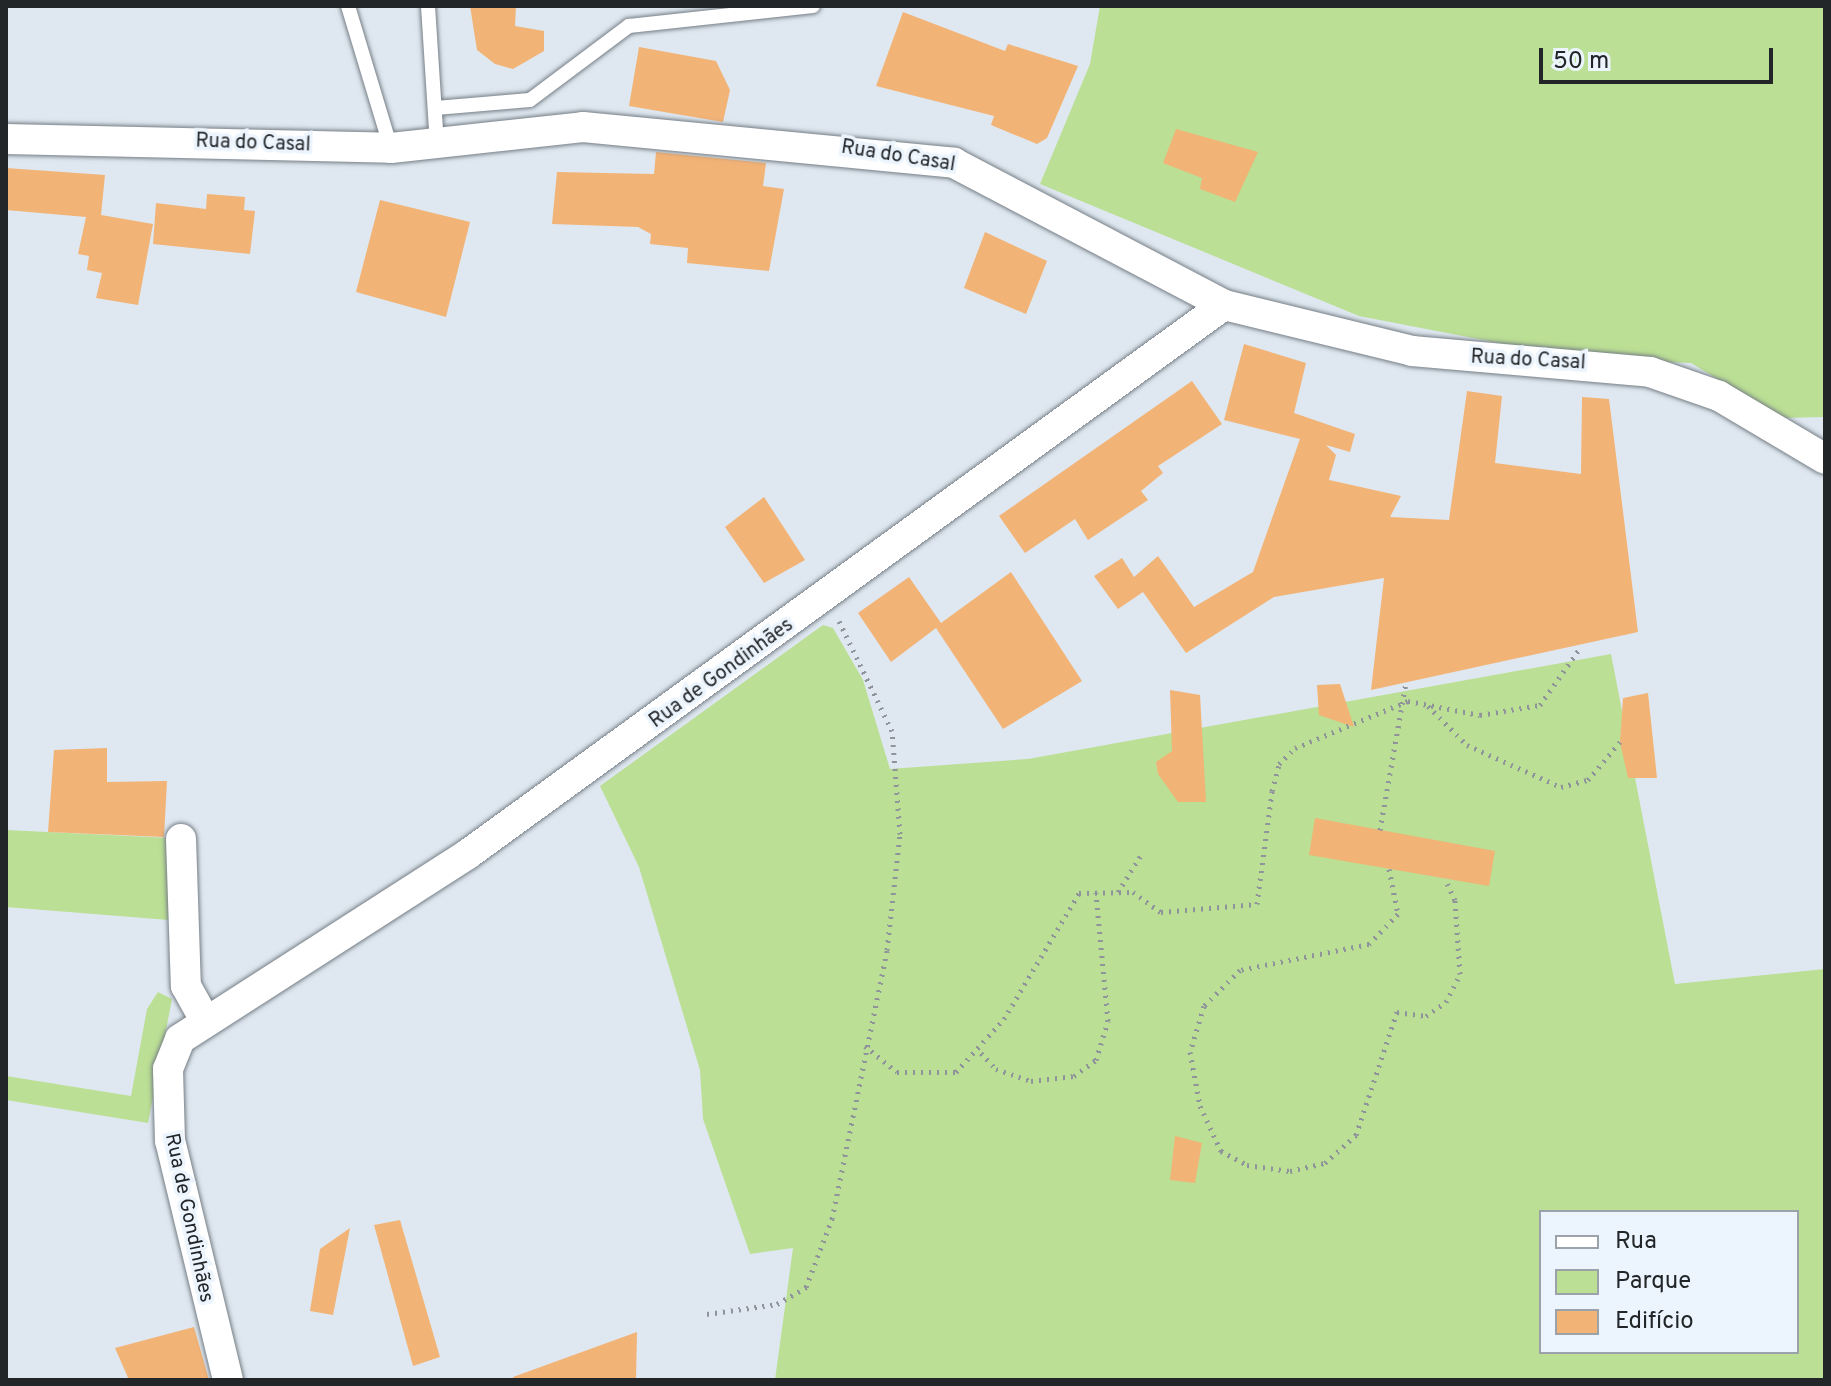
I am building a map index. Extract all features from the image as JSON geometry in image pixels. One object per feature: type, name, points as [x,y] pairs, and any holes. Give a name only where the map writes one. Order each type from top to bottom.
[{"type":"street","name":"Rua do Casal","points":[[6,139],[391,148],[583,127],[954,163],[1224,305],[1425,353],[1650,372],[1719,396],[1825,459]]},
{"type":"street","name":"Rua de Gondinhães","points":[[228,1380],[198,1280],[168,1106],[168,1069],[180,1039],[204,1019],[468,854],[824,600],[1224,305]]},
{"type":"street","points":[[181,839],[181,952],[186,986],[204,1019]]},
{"type":"lane","points":[[348,6],[391,148]]},
{"type":"lane","points":[[428,6],[437,145]]},
{"type":"lane","points":[[436,108],[530,100],[629,26],[813,6]]},
{"type":"path","points":[[707,1314],[777,1304],[806,1287],[832,1219],[887,950],[900,799],[883,700],[824,600]]},
{"type":"path","points":[[865,1046],[910,1076],[956,1072],[981,1053],[1079,893],[1133,892],[1161,912],[1257,904],[1279,764],[1295,748],[1408,701],[1480,715],[1540,705],[1580,648]]},
{"type":"path","points":[[1380,830],[1408,701],[1406,682]]},
{"type":"path","points":[[1427,705],[1467,745],[1561,787],[1588,780],[1620,742]]},
{"type":"path","points":[[1117,892],[1143,852]]},
{"type":"path","points":[[1389,869],[1398,914],[1369,944],[1240,970],[1204,1006],[1190,1052],[1200,1106],[1221,1151],[1247,1165],[1290,1171],[1325,1163],[1356,1135],[1397,1012],[1426,1016],[1446,1002],[1460,974],[1455,900],[1445,879]]},
{"type":"path","points":[[981,1053],[996,1069],[1031,1081],[1074,1076],[1096,1060],[1108,1021],[1096,893]]},
{"type":"green space","points":[[1100,6],[1825,6],[1825,417],[1782,418],[1691,363],[1577,358],[1359,316],[1040,184],[1090,64]]},
{"type":"green space","points":[[823,625],[833,628],[863,680],[890,769],[1028,759],[1611,654],[1675,984],[1825,969],[1825,1380],[775,1380],[793,1248],[750,1254],[703,1119],[700,1070],[639,867],[600,786]]},
{"type":"green space","points":[[6,830],[171,838],[169,920],[6,907]]},
{"type":"green space","points":[[158,992],[172,999],[148,1123],[6,1100],[6,1076],[131,1096],[147,1009]]},
{"type":"building","points":[[470,6],[516,6],[515,26],[544,31],[544,51],[513,69],[495,64],[477,50]]},
{"type":"building","points":[[903,12],[1005,51],[1008,44],[1078,66],[1047,138],[1037,144],[991,125],[994,116],[876,86]]},
{"type":"building","points":[[639,47],[716,61],[730,90],[723,122],[629,106]]},
{"type":"building","points":[[1176,129],[1258,152],[1235,202],[1200,189],[1202,178],[1163,163]]},
{"type":"building","points":[[656,152],[766,163],[763,186],[784,189],[769,271],[687,263],[688,248],[650,244],[651,234],[638,227],[552,224],[557,172],[654,174]]},
{"type":"building","points":[[6,168],[105,175],[101,215],[153,224],[138,305],[96,298],[102,273],[87,270],[89,256],[78,254],[86,217],[6,210]]},
{"type":"building","points":[[207,194],[245,197],[244,210],[255,211],[250,254],[153,244],[156,203],[206,209]]},
{"type":"building","points":[[380,200],[470,222],[446,317],[356,292]]},
{"type":"building","points":[[985,232],[1047,261],[1026,314],[964,288]]},
{"type":"building","points":[[1244,344],[1306,363],[1294,413],[1355,434],[1350,452],[1326,445],[1336,455],[1329,480],[1401,496],[1390,517],[1449,520],[1467,391],[1502,396],[1495,463],[1581,474],[1582,397],[1609,399],[1638,632],[1371,690],[1384,578],[1274,597],[1186,653],[1143,592],[1118,609],[1094,576],[1122,558],[1134,577],[1158,556],[1194,607],[1253,572],[1300,439],[1224,420]]},
{"type":"building","points":[[1192,381],[1222,424],[1158,466],[1163,473],[1141,491],[1148,500],[1088,540],[1075,519],[1025,553],[999,516]]},
{"type":"building","points":[[764,497],[805,560],[764,583],[725,527]]},
{"type":"building","points":[[1011,572],[1082,681],[1003,729],[936,628],[891,662],[858,613],[909,577],[941,623]]},
{"type":"building","points":[[1340,684],[1354,727],[1319,715],[1317,685]]},
{"type":"building","points":[[1170,690],[1200,695],[1206,802],[1178,802],[1158,774],[1156,762],[1172,751]]},
{"type":"building","points":[[1648,693],[1657,778],[1628,778],[1620,742],[1623,698]]},
{"type":"building","points":[[107,748],[107,782],[167,781],[164,837],[48,832],[54,750]]},
{"type":"building","points":[[1315,818],[1495,851],[1489,886],[1309,855]]},
{"type":"building","points":[[1175,1136],[1202,1143],[1195,1183],[1170,1180]]},
{"type":"building","points":[[400,1220],[440,1357],[413,1366],[374,1225]]},
{"type":"building","points":[[350,1228],[333,1315],[310,1311],[320,1249]]},
{"type":"building","points":[[194,1327],[209,1380],[129,1380],[115,1348]]},
{"type":"building","points":[[637,1332],[636,1380],[514,1380],[513,1377]]}]
